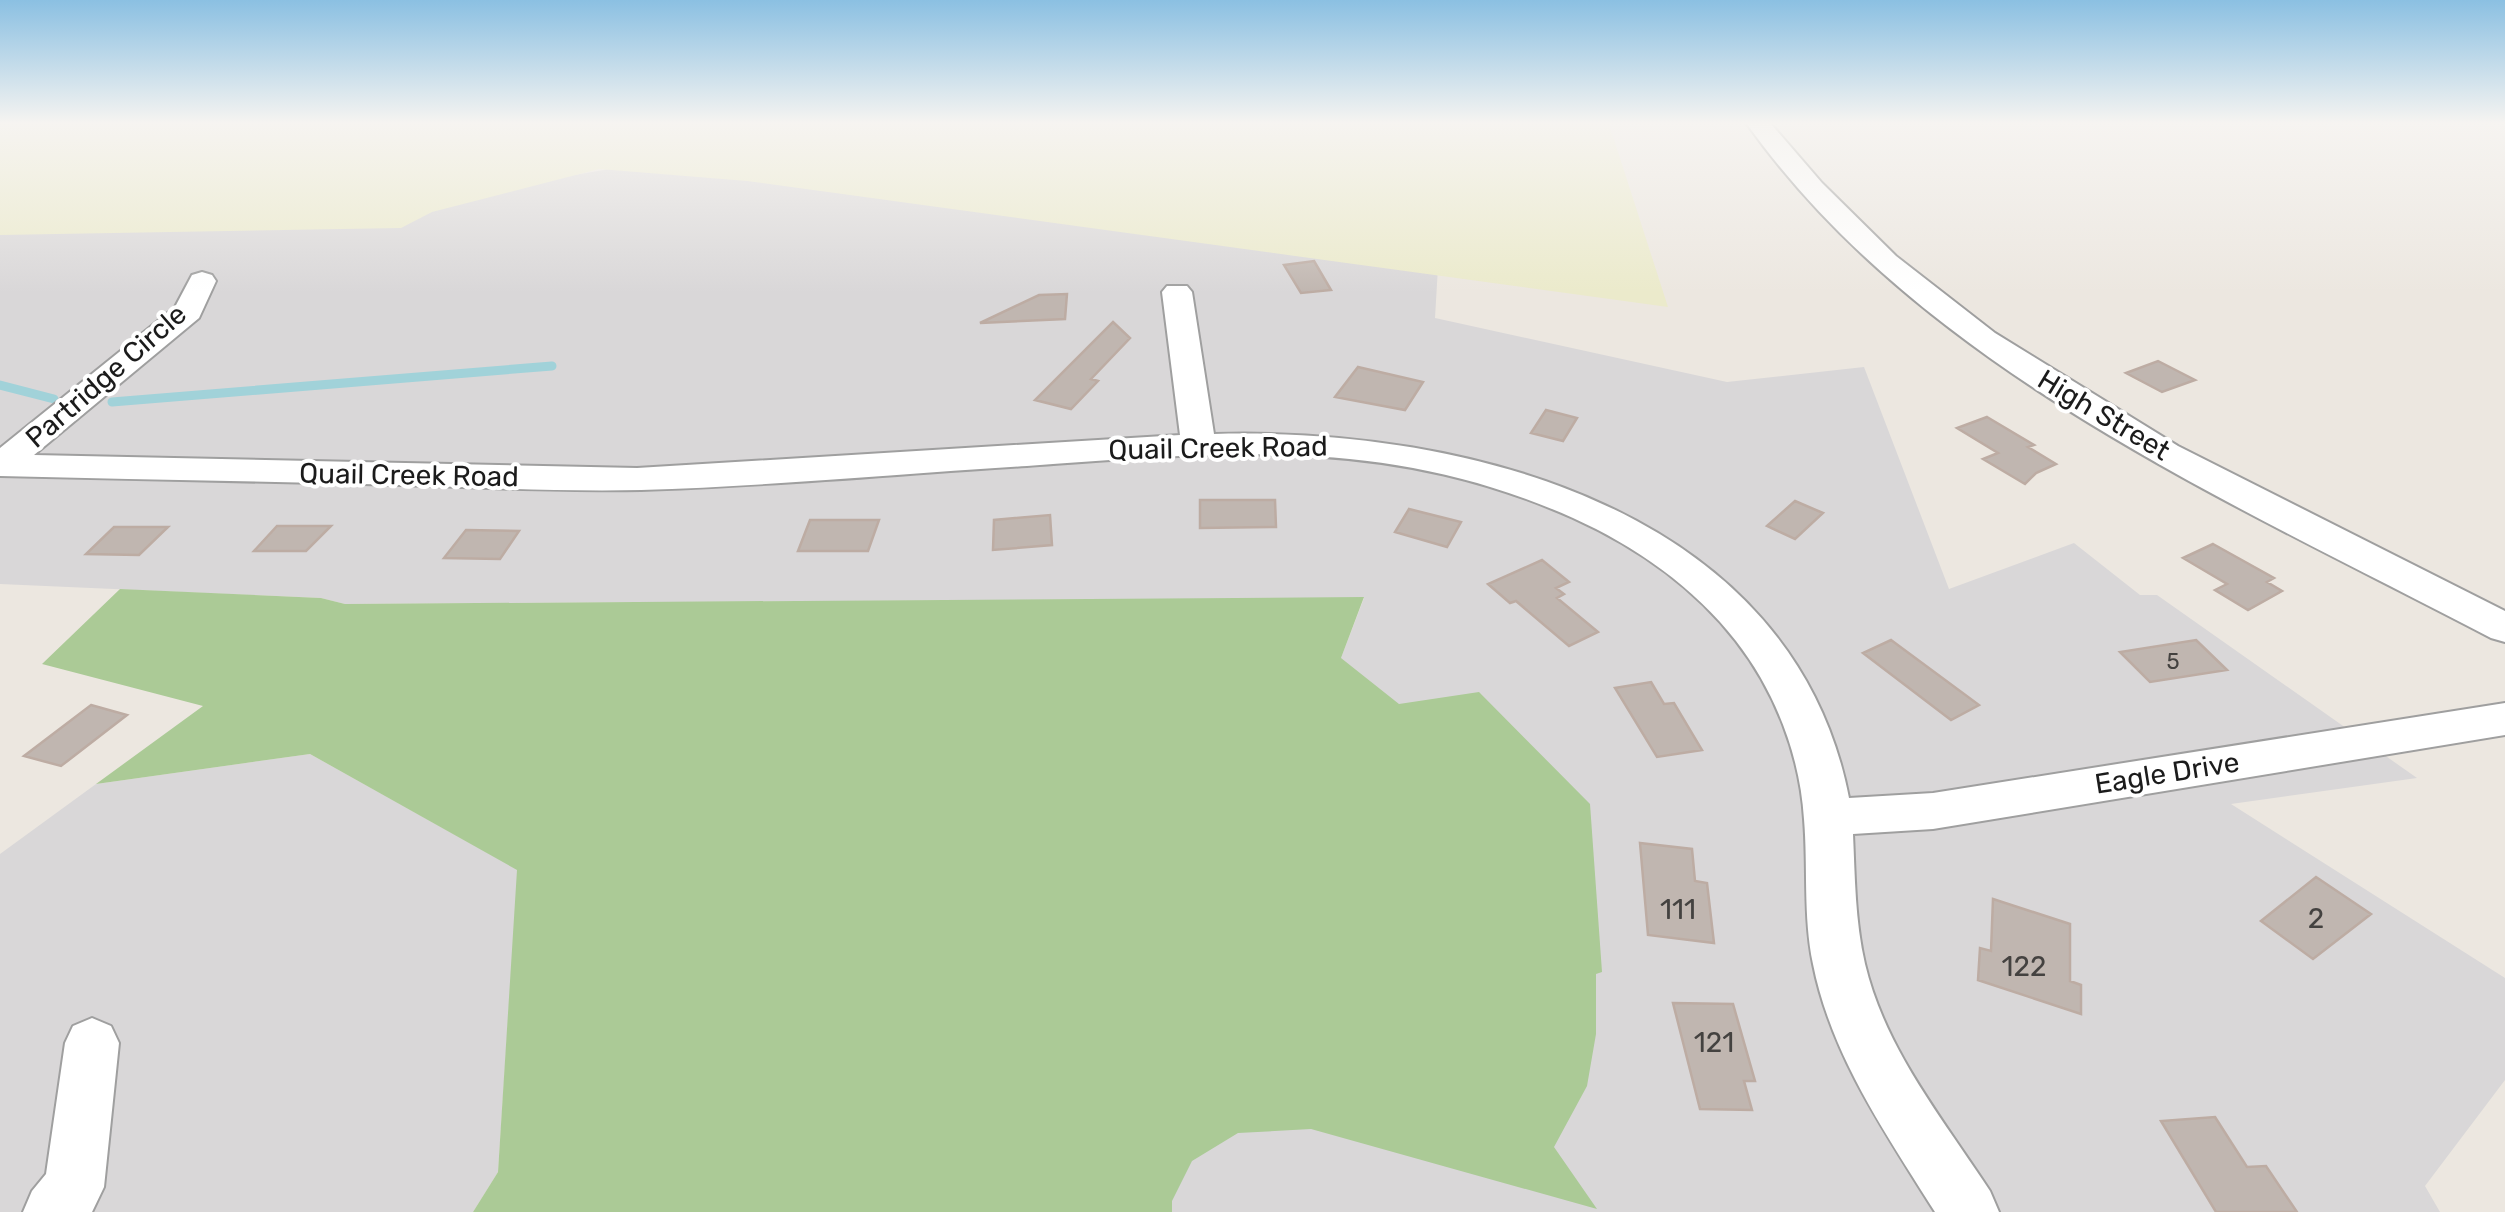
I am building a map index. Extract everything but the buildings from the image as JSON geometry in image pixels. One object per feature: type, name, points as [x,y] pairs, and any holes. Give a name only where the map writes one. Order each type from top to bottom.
[{"type":"street","name":"High Street","points":[[1806,181],[1886,262],[1930,300],[2025,368],[2224,485],[2505,628]]},
{"type":"street","name":"Partridge Circle","points":[[1,465],[188,312],[202,281]]},
{"type":"street","points":[[1178,292],[1198,444]]},
{"type":"street","name":"Quail Creek Road","points":[[1,465],[639,478],[1198,444],[1376,446],[1435,456],[1532,486],[1637,535],[1681,564],[1722,599],[1762,646],[1808,731],[1823,780],[1829,891],[1839,967],[1859,1028],[1969,1212]]},
{"type":"street","name":"Eagle Drive","points":[[1828,818],[1934,811],[2505,719]]},
{"type":"street","points":[[53,1212],[74,1187],[92,1043]]},
{"type":"shaded area","points":[[543,181],[921,181],[1439,250],[1435,318],[1727,382],[1864,367],[1949,589],[2074,543],[2140,595],[2157,595],[2417,778],[2231,804],[2505,978],[2505,1080],[2425,1186],[2440,1212],[1128,1212],[1364,598],[345,604],[321,598],[0,584],[0,223],[355,213]]},
{"type":"shaded area","points":[[310,754],[518,870],[498,1172],[473,1212],[0,1212],[0,854],[96,784]]},
{"type":"green space","points":[[0,181],[554,181],[432,212],[401,228],[0,235]]},
{"type":"green space","points":[[742,181],[1627,181],[1668,307]]},
{"type":"green space","points":[[120,589],[321,598],[345,604],[1364,597],[1341,658],[1399,704],[1479,692],[1590,804],[1602,972],[1596,974],[1596,1034],[1587,1086],[1554,1147],[1597,1209],[1311,1129],[1238,1133],[1192,1161],[1172,1201],[1172,1212],[473,1212],[498,1172],[517,870],[310,754],[96,784],[203,706],[42,664]]},
{"type":"waterway","points":[[112,402],[552,366]]},
{"type":"waterway","points":[[0,385],[54,399]]}]
